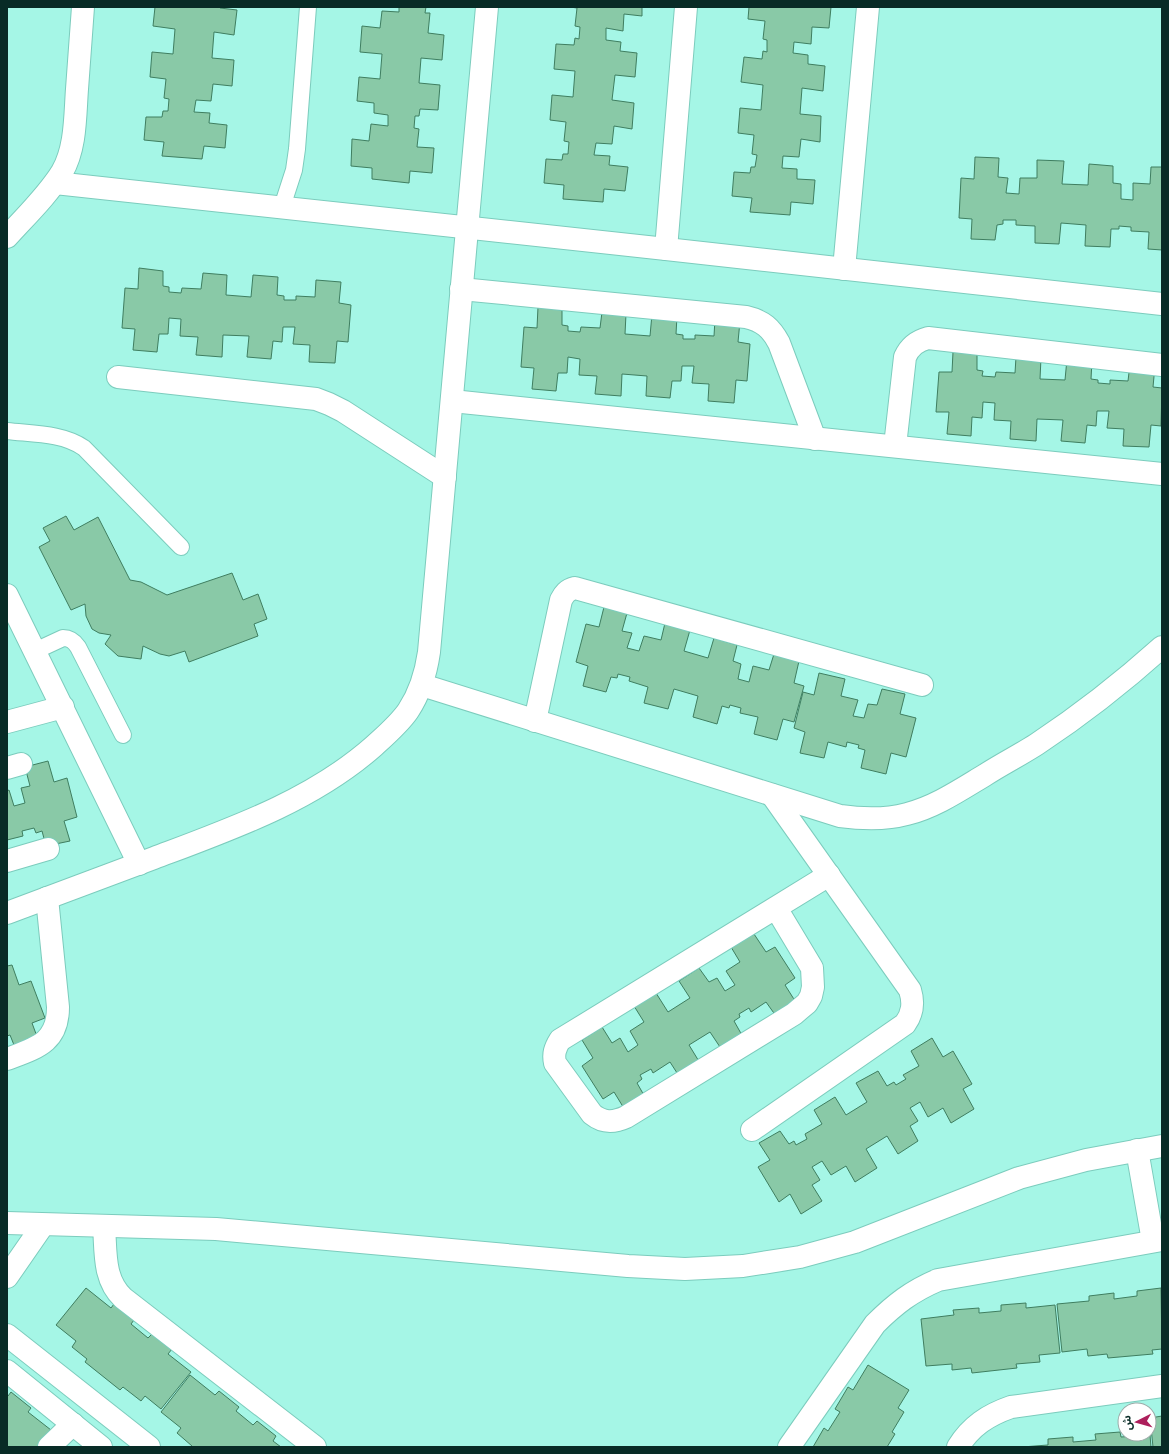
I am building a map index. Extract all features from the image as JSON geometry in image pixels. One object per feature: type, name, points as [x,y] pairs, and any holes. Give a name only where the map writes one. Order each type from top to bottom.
[{"type":"street","points":[[7,237],[55,183],[63,170],[72,142],[83,7]]},
{"type":"street","points":[[7,913],[271,812],[313,789],[364,754],[387,734],[408,712],[422,685],[430,652],[487,7]]},
{"type":"street","points":[[666,249],[686,7]]},
{"type":"street","points":[[844,269],[868,7]]},
{"type":"street","points":[[55,183],[1162,304]]},
{"type":"street","points":[[461,290],[757,319],[767,325],[774,333],[779,343],[816,439]]},
{"type":"street","points":[[895,446],[905,357],[908,350],[921,340],[928,338],[1162,365]]},
{"type":"street","points":[[118,377],[316,399],[343,411],[445,477]]},
{"type":"street","points":[[452,401],[1162,474]]},
{"type":"street","points":[[535,721],[561,600],[564,594],[575,588],[922,685]]},
{"type":"street","points":[[7,595],[63,707],[138,864]]},
{"type":"street","points":[[422,685],[840,816],[863,819],[884,818],[906,815],[927,807],[947,797],[1037,744],[1106,694],[1162,647]]},
{"type":"street","points":[[7,722],[63,707]]},
{"type":"street","points":[[752,1130],[905,1024],[910,1017],[913,999],[910,990],[772,795]]},
{"type":"street","points":[[7,861],[48,849]]},
{"type":"street","points":[[776,908],[812,968],[813,987],[806,1003],[794,1014],[626,1117],[618,1121],[608,1122],[599,1120],[592,1114],[555,1063],[555,1047],[560,1040],[776,908],[829,876]]},
{"type":"street","points":[[7,1059],[39,1046],[46,1041],[56,1025],[58,1007],[47,898]]},
{"type":"street","points":[[7,1223],[216,1229],[628,1266],[685,1269],[743,1266],[800,1257],[855,1242],[1019,1178],[1086,1160],[1162,1146]]},
{"type":"street","points":[[789,1447],[875,1324],[892,1307],[911,1293],[938,1280],[1158,1241],[1137,1150]]},
{"type":"street","points":[[7,1278],[43,1224]]},
{"type":"street","points":[[104,1226],[108,1274],[116,1291],[315,1447]]},
{"type":"street","points":[[7,1335],[150,1447]]},
{"type":"street","points":[[7,1371],[101,1447]]},
{"type":"street","points":[[958,1447],[964,1437],[984,1419],[996,1412],[1011,1407],[1162,1386]]},
{"type":"street","points":[[49,1447],[73,1424]]},
{"type":"lane","points":[[282,207],[294,170],[297,149],[308,7]]},
{"type":"lane","points":[[7,432],[60,437],[77,443],[84,448],[181,547]]},
{"type":"lane","points":[[35,651],[63,638],[68,638],[75,643],[123,735]]},
{"type":"building","points":[[155,7],[220,7],[237,10],[234,35],[214,32],[212,58],[234,60],[232,86],[213,84],[211,101],[196,100],[194,112],[210,113],[209,123],[227,125],[225,148],[204,146],[202,159],[162,156],[164,142],[144,140],[146,117],[162,117],[163,111],[168,111],[169,99],[164,98],[166,79],[150,77],[152,52],[173,54],[175,29],[153,26]]},
{"type":"building","points":[[399,7],[426,7],[425,13],[430,13],[428,33],[444,35],[442,60],[421,58],[419,83],[440,85],[438,110],[420,109],[419,116],[415,116],[414,128],[419,129],[417,147],[434,148],[432,173],[410,171],[409,183],[372,179],[372,168],[351,166],[352,139],[369,141],[371,124],[388,126],[388,115],[374,113],[374,103],[357,101],[359,77],[380,79],[382,54],[360,52],[362,26],[380,28],[382,11],[399,12]]},
{"type":"building","points":[[570,7],[642,7],[642,16],[624,14],[623,31],[606,28],[606,40],[621,42],[620,51],[637,53],[635,77],[615,75],[612,100],[634,103],[632,129],[614,126],[612,144],[596,143],[594,155],[610,156],[609,165],[628,167],[625,191],[604,189],[603,202],[563,199],[564,185],[544,183],[546,159],[562,160],[563,154],[568,154],[569,142],[564,141],[566,122],[550,120],[552,95],[573,97],[575,71],[554,69],[556,44],[574,45],[575,38],[579,39],[580,27],[575,26],[577,8]]},
{"type":"building","points":[[749,7],[831,7],[829,28],[812,27],[811,44],[794,42],[793,53],[808,55],[808,64],[825,66],[823,91],[802,88],[800,114],[821,116],[820,142],[801,139],[799,157],[783,156],[782,168],[797,169],[797,179],[815,180],[813,204],[791,202],[790,215],[750,212],[752,198],[732,196],[734,172],[750,173],[751,167],[755,167],[757,155],[752,154],[754,135],[738,133],[740,108],[761,110],[763,85],[741,82],[744,57],[762,59],[763,51],[767,52],[767,40],[763,39],[765,21],[748,19]]},
{"type":"building","points":[[975,157],[999,158],[998,177],[1008,178],[1006,193],[1019,194],[1020,178],[1037,178],[1037,160],[1064,161],[1062,184],[1088,185],[1089,164],[1113,166],[1113,183],[1121,184],[1121,199],[1133,200],[1133,183],[1150,184],[1151,167],[1162,167],[1162,250],[1148,249],[1149,232],[1131,231],[1131,227],[1119,226],[1119,229],[1111,229],[1110,247],[1085,246],[1086,225],[1061,223],[1059,244],[1035,243],[1035,226],[1016,225],[1016,220],[1003,220],[1003,224],[997,225],[995,240],[971,239],[972,219],[959,218],[961,178],[974,179]]},
{"type":"building","points":[[139,268],[163,271],[163,286],[169,287],[169,292],[181,293],[182,288],[201,289],[203,273],[227,275],[226,295],[251,297],[253,275],[278,277],[277,295],[284,296],[284,300],[296,300],[296,296],[315,297],[316,280],[341,282],[339,303],[351,305],[348,342],[337,341],[335,363],[309,362],[310,345],[293,344],[295,327],[283,327],[282,342],[273,341],[271,359],[247,357],[249,336],[223,335],[222,357],[196,355],[198,337],[180,336],[181,319],[169,318],[168,334],[159,334],[157,352],[133,350],[135,329],[122,328],[125,288],[138,289]]},
{"type":"building","points":[[538,307],[562,310],[562,325],[568,326],[568,331],[580,332],[581,327],[600,328],[602,312],[626,314],[625,334],[650,336],[652,314],[677,316],[676,334],[683,335],[683,339],[695,339],[695,335],[714,336],[715,319],[740,321],[738,342],[750,344],[747,381],[736,380],[734,403],[708,401],[709,384],[692,383],[694,366],[682,366],[681,381],[672,381],[670,398],[646,396],[647,376],[622,374],[621,396],[595,394],[597,376],[579,375],[580,359],[568,357],[567,373],[558,373],[556,391],[532,389],[534,368],[521,367],[524,327],[537,328]]},
{"type":"building","points":[[953,352],[977,354],[977,370],[983,371],[982,376],[995,377],[996,372],[1015,373],[1016,357],[1041,358],[1040,379],[1065,380],[1067,359],[1092,361],[1091,379],[1098,380],[1098,383],[1110,384],[1110,380],[1128,381],[1130,364],[1155,366],[1153,387],[1162,388],[1161,426],[1151,425],[1149,447],[1123,446],[1124,429],[1107,428],[1109,411],[1097,411],[1096,426],[1087,425],[1085,443],[1061,441],[1063,420],[1037,419],[1036,441],[1010,439],[1011,421],[994,420],[995,403],[983,402],[982,418],[972,417],[971,436],[947,434],[949,412],[936,412],[939,372],[952,372]]},
{"type":"building","points":[[66,516],[74,530],[98,517],[130,580],[141,582],[167,595],[232,573],[243,600],[258,594],[267,619],[254,624],[258,636],[189,662],[185,651],[169,656],[160,654],[143,646],[141,659],[118,656],[105,644],[111,635],[99,633],[92,629],[86,616],[85,604],[71,610],[39,547],[50,541],[43,528]]},
{"type":"building","points":[[604,607],[627,613],[622,631],[632,633],[627,648],[639,651],[644,636],[661,640],[665,623],[690,630],[684,651],[708,658],[714,638],[737,645],[733,661],[741,664],[738,679],[749,682],[753,666],[769,670],[774,654],[799,661],[794,683],[804,686],[794,722],[783,719],[777,740],[754,734],[758,717],[740,713],[741,708],[730,705],[729,708],[722,706],[717,724],[693,717],[698,696],[674,689],[668,709],[644,703],[648,687],[629,681],[630,677],[618,674],[617,678],[611,677],[606,692],[583,686],[588,666],[576,662],[586,624],[599,627]]},
{"type":"building","points":[[819,673],[845,679],[841,696],[858,700],[853,716],[864,718],[868,704],[877,705],[882,689],[905,694],[900,714],[916,718],[906,757],[891,753],[886,774],[861,768],[865,750],[858,748],[859,745],[847,742],[846,747],[828,742],[824,758],[800,753],[805,732],[794,728],[803,692],[814,695]]},
{"type":"building","points":[[48,761],[54,782],[67,778],[77,817],[64,821],[70,841],[46,846],[42,831],[36,833],[34,828],[22,831],[23,836],[7,840],[7,791],[9,790],[14,806],[25,803],[21,788],[30,786],[25,767]]},
{"type":"building","points":[[754,934],[766,952],[775,947],[795,978],[785,985],[797,1004],[776,1016],[766,1002],[751,1012],[749,1008],[739,1014],[740,1017],[734,1021],[743,1037],[722,1050],[710,1032],[689,1045],[700,1063],[679,1076],[670,1062],[653,1073],[651,1069],[640,1075],[642,1079],[637,1083],[645,1097],[625,1110],[614,1092],[603,1099],[582,1066],[593,1058],[582,1040],[602,1027],[612,1043],[620,1038],[628,1052],[638,1045],[630,1031],[644,1022],[634,1006],[656,993],[668,1012],[690,998],[679,981],[699,968],[709,982],[717,978],[725,991],[735,985],[726,971],[740,962],[731,947]]},
{"type":"building","points":[[12,965],[19,985],[31,981],[45,1018],[32,1023],[39,1042],[16,1050],[10,1035],[7,1036],[7,966]]},
{"type":"building","points":[[932,1038],[943,1057],[953,1051],[972,1084],[963,1089],[974,1109],[951,1123],[943,1108],[928,1117],[920,1102],[910,1108],[918,1121],[910,1126],[918,1141],[898,1154],[887,1136],[866,1149],[877,1168],[855,1182],[846,1166],[831,1175],[822,1161],[812,1167],[820,1180],[812,1185],[822,1201],[801,1214],[790,1194],[779,1202],[758,1167],[770,1160],[759,1143],[780,1131],[789,1144],[794,1141],[796,1145],[807,1139],[805,1134],[822,1124],[814,1110],[835,1097],[846,1115],[867,1102],[856,1083],[878,1071],[887,1086],[894,1082],[896,1085],[906,1079],[903,1075],[919,1066],[911,1051]]},
{"type":"building","points":[[86,1288],[111,1308],[114,1304],[134,1320],[131,1324],[148,1338],[152,1334],[172,1349],[168,1354],[191,1372],[161,1409],[145,1396],[141,1401],[123,1387],[120,1390],[85,1362],[87,1359],[72,1347],[76,1341],[56,1325]]},
{"type":"building","points":[[1161,1288],[1162,1349],[1152,1350],[1153,1354],[1108,1358],[1107,1354],[1088,1356],[1087,1349],[1062,1352],[1057,1304],[1089,1301],[1089,1296],[1114,1293],[1114,1299],[1137,1296],[1137,1291]]},
{"type":"building","points":[[1026,1303],[1026,1308],[1055,1305],[1060,1353],[1039,1355],[1040,1362],[1016,1364],[1017,1368],[972,1373],[971,1368],[952,1370],[952,1364],[926,1366],[921,1319],[954,1315],[953,1310],[979,1308],[979,1313],[1001,1311],[1001,1305]]},
{"type":"building","points":[[868,1365],[909,1390],[898,1408],[904,1412],[892,1432],[895,1434],[887,1447],[813,1447],[824,1428],[828,1431],[840,1412],[835,1409],[848,1387],[853,1390]]},
{"type":"building","points":[[190,1375],[215,1395],[219,1391],[239,1407],[236,1411],[253,1425],[257,1421],[276,1436],[273,1441],[281,1447],[191,1447],[192,1446],[177,1433],[181,1428],[161,1412]]},
{"type":"building","points":[[11,1392],[31,1408],[28,1412],[51,1430],[37,1447],[7,1447],[7,1395],[8,1396]]},
{"type":"building","points":[[1162,1416],[1162,1447],[1153,1447],[1152,1442],[1157,1442],[1157,1417]]},
{"type":"building","points":[[1117,1432],[1117,1442],[1151,1442],[1151,1447],[1022,1447],[1048,1445],[1048,1439],[1073,1437],[1073,1442],[1096,1440],[1095,1434]]}]
